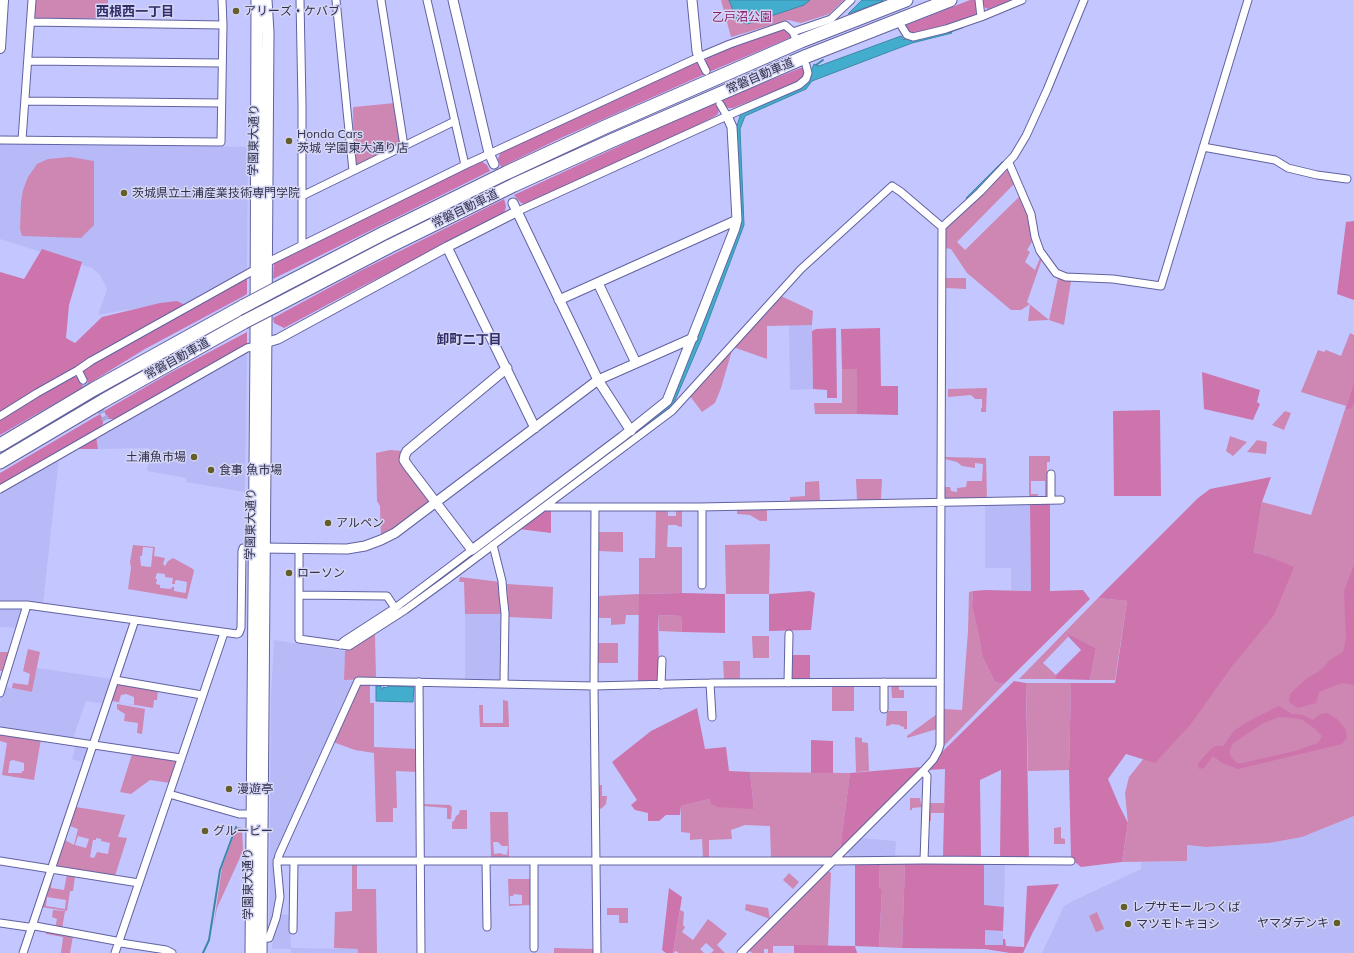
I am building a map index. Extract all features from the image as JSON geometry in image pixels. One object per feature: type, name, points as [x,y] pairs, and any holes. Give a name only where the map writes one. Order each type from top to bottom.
[{"type":"highway","name":"常磐自動車道","points":[[0,445],[94,389],[244,306],[384,233],[506,173],[605,128],[796,37],[906,0]]},
{"type":"highway","name":"常磐自動車道","points":[[0,462],[103,401],[244,322],[390,246],[514,185],[704,100],[900,24],[950,0]]},
{"type":"main road","points":[[0,48],[3,0]]},
{"type":"main road","name":"学園東大通り","points":[[257,0],[256,270],[261,344]]},
{"type":"main road","name":"学園東大通り","points":[[261,953],[256,939],[256,814],[261,344],[266,263],[268,32],[266,0]]},
{"type":"main road","name":"学園東大通り","points":[[250,953],[256,939]]},
{"type":"street","points":[[22,140],[32,0]]},
{"type":"street","points":[[0,140],[221,142],[222,0]]},
{"type":"street","points":[[300,0],[302,245]]},
{"type":"street","points":[[336,0],[353,172]]},
{"type":"street","points":[[381,0],[404,146]]},
{"type":"street","points":[[427,0],[465,165]]},
{"type":"street","points":[[453,0],[489,153],[494,164]]},
{"type":"street","points":[[692,0],[697,51],[706,70]]},
{"type":"street","points":[[266,263],[489,153],[699,57],[730,44],[785,25],[796,37],[831,18],[851,0]]},
{"type":"street","points":[[979,0],[981,17]]},
{"type":"street","points":[[900,24],[907,35],[913,37],[946,29],[981,17],[1022,0]]},
{"type":"street","points":[[741,953],[923,771],[936,756],[939,748],[942,227],[1009,163],[1026,136],[1047,90],[1084,0]]},
{"type":"street","points":[[1009,163],[1031,214],[1035,237],[1040,251],[1056,273],[1066,277],[1113,279],[1161,286],[1248,0]]},
{"type":"street","points":[[31,22],[223,25]]},
{"type":"street","points":[[28,61],[222,63]]},
{"type":"street","points":[[0,489],[108,423],[247,348],[278,339],[447,247],[514,208],[799,85],[806,79],[808,73],[806,61]]},
{"type":"street","points":[[25,101],[221,103]]},
{"type":"street","points":[[340,646],[344,641],[395,608],[631,431],[667,401],[693,338],[737,220],[732,128],[720,104]]},
{"type":"street","points":[[302,196],[455,121]]},
{"type":"street","points":[[1203,147],[1275,160],[1288,168],[1317,175],[1347,179]]},
{"type":"street","points":[[299,548],[299,640],[349,646],[405,610],[493,546],[672,410],[801,269],[892,186],[942,227]]},
{"type":"street","points":[[514,208],[598,380],[631,431]]},
{"type":"street","points":[[559,300],[737,220]]},
{"type":"street","points":[[447,247],[535,428]]},
{"type":"street","points":[[0,416],[78,370],[90,361],[256,270]]},
{"type":"street","points":[[598,283],[636,363]]},
{"type":"street","points":[[0,605],[27,605],[224,633],[240,633],[243,548],[347,549],[365,546],[381,540],[395,533],[598,380],[693,338]]},
{"type":"street","points":[[472,550],[408,466],[404,460],[404,455],[507,368]]},
{"type":"street","points":[[78,370],[83,380]]},
{"type":"street","points":[[1051,474],[1051,500]]},
{"type":"street","points":[[545,507],[702,507],[1061,500]]},
{"type":"street","points":[[595,507],[594,686],[597,953]]},
{"type":"street","points":[[702,507],[702,585]]},
{"type":"street","points":[[493,546],[502,581],[504,601],[504,684]]},
{"type":"street","points":[[299,595],[387,596],[395,608]]},
{"type":"street","points":[[0,693],[27,605]]},
{"type":"street","points":[[23,953],[135,620]]},
{"type":"street","points":[[115,953],[224,633]]},
{"type":"street","points":[[788,683],[789,634]]},
{"type":"street","points":[[661,684],[662,660]]},
{"type":"street","points":[[115,680],[202,696]]},
{"type":"street","points":[[256,939],[269,938],[276,918],[280,897],[278,861],[358,681],[594,686],[661,684],[939,682]]},
{"type":"street","points":[[419,682],[421,953]]},
{"type":"street","points":[[884,682],[884,709]]},
{"type":"street","points":[[710,684],[712,717]]},
{"type":"street","points":[[0,731],[181,758]]},
{"type":"street","points":[[923,771],[927,776],[924,860]]},
{"type":"street","points":[[169,794],[239,814],[256,814]]},
{"type":"street","points":[[0,860],[139,883]]},
{"type":"street","points":[[278,861],[1071,861]]},
{"type":"street","points":[[486,861],[487,927]]},
{"type":"street","points":[[534,861],[534,948]]},
{"type":"street","points":[[293,930],[294,862]]},
{"type":"street","points":[[0,923],[32,927],[35,926],[166,950],[172,953]]},
{"type":"shaded area","points":[[729,0],[810,0],[804,5],[747,24],[737,20]]},
{"type":"shaded area","points":[[862,0],[883,0],[883,1],[848,14]]},
{"type":"shaded area","points":[[970,0],[975,0],[977,6],[977,12],[974,16],[912,35],[904,26]]},
{"type":"shaded area","points":[[981,0],[1013,0],[988,9],[982,6]]},
{"type":"shaded area","points":[[782,29],[790,32],[792,37],[709,72],[705,62],[708,56]]},
{"type":"shaded area","points":[[950,30],[952,33],[912,43],[812,81],[806,89],[745,116],[740,129],[744,225],[701,340],[673,405],[398,612],[349,640],[441,578],[666,406],[740,223],[736,129],[741,113],[808,79],[814,64],[819,66],[901,36],[904,40],[906,37]]},
{"type":"shaded area","points":[[697,62],[701,65],[705,74],[563,137],[501,167],[498,159],[501,151]]},
{"type":"shaded area","points":[[803,67],[803,77],[799,81],[733,108],[724,106],[721,100]]},
{"type":"shaded area","points":[[716,101],[719,108],[718,114],[687,131],[525,204],[521,203],[514,195]]},
{"type":"shaded area","name":"茨城県立土浦産業技術専門学院","points":[[0,143],[248,147],[247,270],[185,305],[177,301],[98,315],[107,289],[100,275],[92,268],[0,239]]},
{"type":"shaded area","points":[[481,161],[487,165],[490,171],[273,279],[274,262]]},
{"type":"shaded area","points":[[1002,162],[1005,165],[968,201],[966,198]]},
{"type":"shaded area","points":[[504,199],[506,206],[503,214],[284,328],[274,323],[273,318],[360,271]]},
{"type":"shaded area","points":[[1354,221],[1354,300],[1337,294],[1346,222]]},
{"type":"shaded area","points":[[42,249],[82,262],[69,305],[66,338],[75,343],[102,317],[160,303],[177,301],[185,305],[0,411],[0,272],[24,279]]},
{"type":"shaded area","points":[[247,279],[247,294],[145,349],[88,384],[83,372],[92,363],[241,280]]},
{"type":"shaded area","points":[[789,325],[812,325],[813,389],[790,390]]},
{"type":"shaded area","points":[[836,328],[837,398],[827,398],[827,390],[813,389],[812,331],[816,329]]},
{"type":"shaded area","points":[[880,328],[881,386],[898,386],[898,415],[857,414],[857,369],[842,369],[841,329]]},
{"type":"shaded area","points":[[247,332],[247,345],[114,419],[109,419],[106,416],[104,411],[168,374]]},
{"type":"shaded area","points":[[247,352],[245,492],[186,482],[186,478],[147,471],[151,451],[149,448],[98,449],[96,436]]},
{"type":"shaded area","points":[[1202,372],[1260,390],[1257,402],[1260,404],[1253,420],[1204,409]]},
{"type":"shaded area","points":[[72,377],[77,377],[84,387],[0,435],[0,419]]},
{"type":"shaded area","points":[[1354,383],[1354,403],[1352,408],[1346,409]]},
{"type":"shaded area","points":[[1160,410],[1161,496],[1114,496],[1113,411]]},
{"type":"shaded area","points":[[100,414],[103,419],[103,424],[100,427],[0,486],[0,473]]},
{"type":"shaded area","points":[[96,436],[98,449],[76,449]]},
{"type":"shaded area","points":[[59,458],[43,604],[0,603],[0,493]]},
{"type":"shaded area","points":[[1271,477],[1262,502],[1254,552],[1294,567],[1274,615],[1233,665],[1190,725],[1155,763],[1126,754],[1108,779],[1128,823],[1122,862],[1081,867],[1071,859],[1069,770],[1071,683],[1115,683],[1127,601],[1098,598],[1198,498],[1210,489]]},
{"type":"shaded area","points":[[1030,503],[1031,591],[1011,590],[1011,568],[985,568],[985,504]]},
{"type":"shaded area","points":[[1030,503],[1050,503],[1050,591],[1083,590],[1090,599],[1004,684],[995,682],[982,656],[972,606],[973,591],[1031,591]]},
{"type":"shaded area","points":[[545,510],[551,510],[551,533],[519,529]]},
{"type":"shaded area","points":[[1354,565],[1354,685],[1342,683],[1319,692],[1316,703],[1298,708],[1289,702],[1290,694],[1306,679],[1321,670],[1330,660],[1343,652],[1346,639],[1344,591]]},
{"type":"shaded area","points":[[810,591],[815,593],[811,630],[769,631],[769,594]]},
{"type":"shaded area","points":[[639,594],[725,594],[725,633],[682,632],[681,616],[658,615],[659,679],[657,682],[638,682]]},
{"type":"shaded area","points":[[22,607],[24,609],[19,628],[0,627],[0,608]]},
{"type":"shaded area","points":[[465,614],[501,614],[500,680],[465,680]]},
{"type":"shaded area","points":[[1064,632],[1096,648],[1090,680],[1056,679],[1056,675],[1081,650]]},
{"type":"shaded area","points":[[274,640],[345,651],[344,680],[354,681],[277,857],[278,898],[269,935],[271,696]]},
{"type":"shaded area","points":[[792,655],[810,655],[810,680],[791,680]]},
{"type":"shaded area","points":[[37,668],[113,679],[106,704],[86,701],[73,739],[0,728],[0,702],[5,687],[32,692]]},
{"type":"shaded area","points":[[1014,681],[1026,683],[1029,858],[1000,858],[1001,770],[980,780],[981,858],[943,857],[945,769],[928,770],[943,751]]},
{"type":"shaded area","points":[[376,686],[381,686],[381,689],[383,689],[383,687],[387,688],[388,686],[414,687],[413,702],[376,701]]},
{"type":"shaded area","points":[[1279,706],[1292,714],[1303,715],[1313,720],[1320,714],[1327,713],[1337,719],[1346,730],[1347,737],[1342,744],[1238,769],[1222,763],[1213,756],[1204,768],[1199,769],[1198,763],[1211,749],[1216,746],[1223,746],[1235,730]],"holes":[[[1279,717],[1301,719],[1322,736],[1318,743],[1295,751],[1238,764],[1231,757],[1229,751],[1233,743],[1264,723]]]},
{"type":"shaded area","points":[[697,708],[705,749],[726,747],[729,771],[750,772],[754,809],[717,807],[711,804],[710,799],[681,806],[680,815],[666,815],[659,821],[648,821],[648,813],[635,810],[631,805],[637,800],[612,762],[651,731]]},
{"type":"shaded area","points":[[811,740],[833,741],[833,773],[811,773]]},
{"type":"shaded area","points":[[76,744],[89,746],[85,763],[72,759]]},
{"type":"shaded area","points":[[922,767],[840,850],[850,773]]},
{"type":"shaded area","points":[[1354,816],[1354,953],[1042,953],[1064,906],[1141,869],[1141,862],[1187,861],[1187,845],[1206,847],[1269,843],[1302,837]]},
{"type":"shaded area","points":[[860,838],[896,841],[895,857],[852,859],[847,851]]},
{"type":"shaded area","points":[[984,863],[1005,864],[1004,907],[984,906]]},
{"type":"shaded area","points":[[855,864],[880,864],[879,889],[882,889],[879,947],[855,946]]},
{"type":"shaded area","points":[[905,864],[984,864],[984,905],[1004,907],[1003,931],[985,930],[985,945],[1003,945],[1003,939],[1005,939],[1006,946],[1024,947],[1027,886],[1059,884],[1023,953],[1010,953],[985,949],[902,948]]},
{"type":"shaded area","points":[[669,888],[682,897],[673,953],[666,953],[662,950]]},
{"type":"shaded area","points":[[280,914],[290,915],[291,948],[358,949],[358,953],[291,953],[291,949],[272,949],[273,939]]},
{"type":"shaded area","points":[[985,930],[1003,931],[1003,945],[985,945]]},
{"type":"shaded area","points":[[794,945],[855,946],[857,953],[794,953]]},
{"type":"green space","points":[[34,0],[108,0],[107,18],[33,20]]},
{"type":"green space","name":"乙戸沼公園","points":[[721,0],[844,0],[829,14],[801,23],[788,20],[731,37]]},
{"type":"green space","points":[[395,103],[402,145],[354,170],[353,108]]},
{"type":"green space","points":[[70,157],[94,161],[94,225],[81,238],[22,236],[20,229],[21,202],[23,190],[28,177],[37,164],[48,159]]},
{"type":"green space","points":[[1008,169],[1015,183],[957,242],[965,250],[1020,196],[1028,214],[1033,240],[1027,250],[1030,252],[1025,262],[1035,270],[1040,258],[1042,259],[1027,302],[1030,304],[1021,310],[1011,310],[967,273],[951,249],[945,248],[945,230]]},
{"type":"green space","points":[[946,278],[966,278],[966,289],[946,288]]},
{"type":"green space","points":[[1058,278],[1071,281],[1064,325],[1049,320]]},
{"type":"green space","points":[[781,296],[813,311],[812,325],[767,326],[767,359],[733,347]]},
{"type":"green space","points":[[1030,304],[1049,320],[1028,321]]},
{"type":"green space","points":[[1350,333],[1354,335],[1354,816],[1302,837],[1269,843],[1206,847],[1187,845],[1187,861],[1122,862],[1128,824],[1125,793],[1129,777],[1163,734],[1267,556],[1254,552],[1262,502],[1311,515],[1346,406],[1301,392],[1318,350],[1324,352],[1326,350],[1341,356]]},
{"type":"green space","points":[[733,347],[715,403],[702,412],[690,396]]},
{"type":"green space","points":[[842,369],[857,369],[857,414],[815,414],[814,403],[842,403]]},
{"type":"green space","points":[[987,388],[986,412],[981,412],[982,399],[975,399],[971,395],[948,397],[948,389]]},
{"type":"green space","points":[[1285,411],[1291,413],[1284,430],[1272,425]]},
{"type":"green space","points":[[1230,436],[1247,442],[1233,456],[1226,451]]},
{"type":"green space","points":[[1257,440],[1267,442],[1266,454],[1247,452]]},
{"type":"green space","points":[[390,450],[404,451],[432,502],[381,538],[380,506],[377,501],[376,453]]},
{"type":"green space","points":[[1029,456],[1050,456],[1050,462],[1047,462],[1047,498],[1045,498],[1045,481],[1031,481],[1031,494],[1038,494],[1037,499],[1029,499]]},
{"type":"green space","points":[[945,457],[986,458],[987,499],[945,499],[944,487],[950,487],[951,491],[957,492],[957,488],[966,487],[967,481],[982,481],[983,464],[975,463],[975,468],[962,466],[957,462],[945,459]]},
{"type":"green space","points":[[856,479],[882,479],[881,500],[857,500]]},
{"type":"green space","points":[[819,481],[820,502],[790,501],[790,497],[805,496],[805,482]]},
{"type":"green space","points":[[656,509],[668,510],[668,516],[676,516],[676,510],[682,510],[682,527],[677,525],[668,525],[667,547],[682,547],[682,593],[639,594],[639,558],[655,558]]},
{"type":"green space","points":[[737,509],[767,509],[767,521],[760,521],[750,515],[737,514]]},
{"type":"green space","points":[[598,532],[623,532],[623,552],[598,551]]},
{"type":"green space","points":[[770,544],[769,594],[726,594],[725,545]]},
{"type":"green space","points":[[133,545],[155,547],[154,556],[165,558],[163,564],[165,566],[168,561],[173,558],[193,569],[194,571],[187,599],[128,589],[131,568],[130,562]],"holes":[[[143,547],[153,548],[151,567],[141,566],[140,556],[142,556]],[[157,573],[165,574],[165,577],[173,578],[172,584],[175,584],[175,581],[177,580],[187,582],[186,592],[174,591],[174,587],[171,589],[160,588],[160,585],[156,584],[157,579],[155,579]]]},
{"type":"green space","points":[[460,577],[500,582],[501,614],[465,614],[464,582],[459,582]]},
{"type":"green space","points":[[507,584],[553,587],[552,619],[508,617]]},
{"type":"green space","points":[[973,591],[972,606],[982,656],[995,682],[1004,684],[943,747],[943,709],[962,710],[968,631],[969,592]]},
{"type":"green space","points":[[639,594],[639,615],[626,615],[625,624],[611,625],[611,618],[599,618],[598,596]]},
{"type":"green space","points":[[1098,598],[1127,601],[1115,680],[1090,680],[1096,648],[1065,633],[1068,637],[1043,663],[1056,675],[1056,679],[1019,679]]},
{"type":"green space","points":[[658,615],[681,616],[682,632],[659,631]]},
{"type":"green space","points":[[375,633],[376,679],[344,680],[345,651]]},
{"type":"green space","points":[[752,636],[769,636],[769,658],[753,658]]},
{"type":"green space","points":[[598,643],[618,643],[618,663],[598,663]]},
{"type":"green space","points":[[28,649],[40,652],[32,692],[12,688],[13,683],[28,685],[30,674],[23,671]]},
{"type":"green space","points":[[0,652],[10,652],[4,671],[0,671]]},
{"type":"green space","points":[[723,661],[740,661],[740,680],[724,680]]},
{"type":"green space","points":[[1026,683],[1071,683],[1069,770],[1028,771]]},
{"type":"green space","points":[[119,684],[158,690],[157,700],[154,700],[153,708],[134,705],[134,697],[126,694],[121,695],[119,702],[112,701],[114,690]]},
{"type":"green space","points":[[361,684],[370,684],[370,703],[374,703],[374,747],[417,749],[417,772],[396,771],[397,808],[393,808],[393,822],[376,822],[374,753],[355,750],[333,742]]},
{"type":"green space","points":[[832,685],[854,685],[854,711],[832,711]]},
{"type":"green space","points":[[891,685],[899,685],[899,690],[904,690],[904,698],[892,698]]},
{"type":"green space","points":[[503,700],[508,701],[509,727],[480,727],[479,705],[483,705],[483,723],[503,723]]},
{"type":"green space","points":[[117,704],[145,709],[142,734],[137,733],[138,723],[124,721],[125,714],[117,709]]},
{"type":"green space","points":[[887,711],[907,711],[907,729],[904,729],[904,727],[900,725],[891,724],[886,726]]},
{"type":"green space","points":[[937,714],[937,729],[907,738],[907,736]]},
{"type":"green space","points":[[0,732],[41,739],[34,780],[2,775],[7,743],[0,741]],"holes":[[[13,760],[24,763],[24,771],[22,771],[22,773],[8,773],[10,761]]]},
{"type":"green space","points":[[855,737],[862,738],[862,742],[868,743],[869,771],[856,772]]},
{"type":"green space","points":[[132,754],[176,760],[177,762],[170,783],[150,780],[131,794],[120,792]]},
{"type":"green space","points":[[750,772],[850,773],[840,850],[831,859],[771,859],[770,826],[745,825],[731,830],[732,839],[709,840],[709,858],[703,858],[702,839],[690,840],[690,833],[681,832],[681,806],[710,799],[754,809]]},
{"type":"green space","points":[[598,785],[602,785],[602,796],[607,796],[606,804],[600,809],[598,809]]},
{"type":"green space","points":[[910,798],[920,798],[923,807],[912,808],[912,810],[910,810]]},
{"type":"green space","points":[[929,803],[944,803],[944,813],[931,813],[931,821],[929,821]]},
{"type":"green space","points":[[423,804],[450,805],[452,807],[451,819],[447,819],[447,808],[423,806]]},
{"type":"green space","points":[[76,807],[125,815],[118,837],[127,838],[115,876],[54,868]],"holes":[[[70,826],[78,829],[74,845],[65,840]],[[78,836],[89,839],[86,848],[75,845]],[[96,838],[101,839],[101,841],[110,843],[108,854],[97,852],[94,858],[90,857],[93,840],[96,840]]]},
{"type":"green space","points":[[460,810],[467,810],[467,829],[452,829],[452,822],[459,814]]},
{"type":"green space","points":[[490,812],[508,812],[509,859],[491,859]],"holes":[[[493,842],[498,842],[502,846],[508,846],[507,855],[501,853],[494,854]]]},
{"type":"green space","points":[[237,827],[242,828],[243,851],[217,908],[213,929],[222,868]]},
{"type":"green space","points":[[1061,827],[1061,838],[1065,839],[1065,844],[1054,844],[1054,828]]},
{"type":"green space","points":[[880,864],[905,864],[902,948],[879,947],[882,890],[879,889]]},
{"type":"green space","points":[[352,865],[357,865],[357,889],[376,889],[377,953],[358,953],[358,949],[334,948],[335,912],[352,911]]},
{"type":"green space","points":[[827,870],[831,873],[828,946],[773,946],[773,953],[768,953],[768,949],[764,949],[764,953],[753,953],[749,951]]},
{"type":"green space","points":[[789,873],[799,882],[793,889],[783,880]]},
{"type":"green space","points":[[67,874],[75,876],[73,891],[70,891],[67,911],[41,907],[51,878],[51,888],[64,890]],"holes":[[[47,897],[66,900],[65,909],[46,906]]]},
{"type":"green space","points":[[508,879],[530,879],[530,905],[509,906]],"holes":[[[514,894],[522,895],[522,904],[510,904],[510,896],[513,896]]]},
{"type":"green space","points":[[746,904],[768,908],[770,919],[745,910]]},
{"type":"green space","points":[[607,908],[628,908],[628,923],[619,923],[619,915],[607,915]]},
{"type":"green space","points":[[53,910],[65,911],[62,929],[55,928],[57,919],[52,917]]},
{"type":"green space","points":[[680,910],[684,912],[683,925],[685,927],[682,932],[693,940],[708,919],[727,934],[717,945],[725,953],[711,953],[714,950],[706,943],[700,949],[704,953],[679,953],[676,951],[673,953]]},
{"type":"green space","points":[[1097,912],[1104,929],[1096,932],[1089,916]]},
{"type":"green space","points":[[46,931],[73,936],[70,953],[61,953],[63,937],[46,934]]},
{"type":"green space","points":[[554,948],[594,949],[594,953],[554,953]]},
{"type":"waterway","points":[[949,32],[963,27]]},
{"type":"waterway","points":[[816,65],[823,60]]},
{"type":"waterway","points":[[203,953],[209,940],[220,870],[236,827]]},
{"type":"tunnel","points":[[83,380],[106,420]]},
{"type":"place","name":"アリーズ・ケバブ","points":[[236,11]]},
{"type":"place","name":"Honda Cars 茨城 学園東大通り店","points":[[289,141]]},
{"type":"place","name":"茨城県立土浦産業技術専門学院","points":[[124,193]]},
{"type":"place","name":"土浦魚市場","points":[[194,457]]},
{"type":"place","name":"食事 魚市場","points":[[211,470]]},
{"type":"place","name":"アルペン","points":[[328,523]]},
{"type":"place","name":"ローソン","points":[[289,573]]},
{"type":"place","name":"漫遊亭","points":[[229,789]]},
{"type":"place","name":"グルービー","points":[[205,831]]},
{"type":"place","name":"レプサモールつくば","points":[[1124,907]]},
{"type":"place","name":"ヤマダデンキ","points":[[1337,923]]},
{"type":"place","name":"マツモトキヨシ","points":[[1128,924]]},
{"type":"district","name":"西根西一丁目","points":[[135,12]]},
{"type":"district","name":"卸町二丁目","points":[[469,340]]}]
